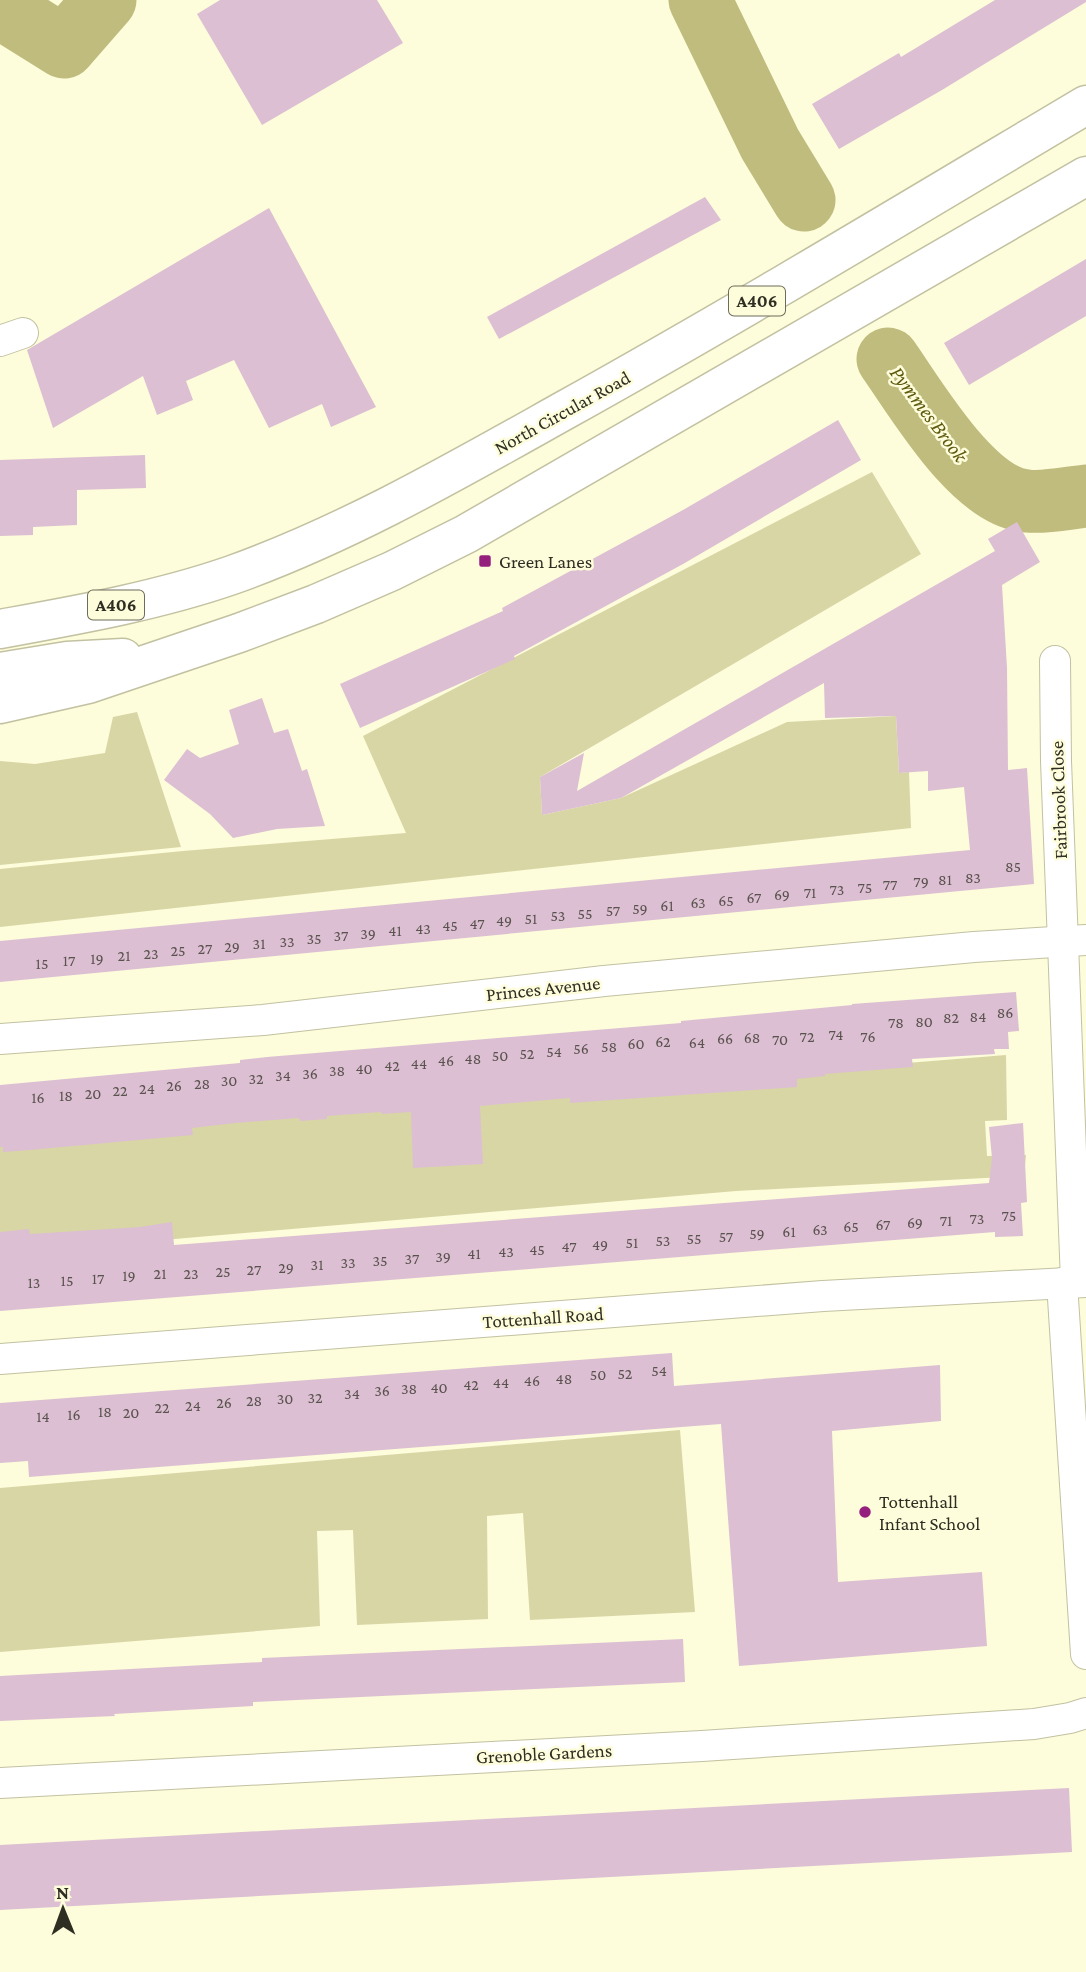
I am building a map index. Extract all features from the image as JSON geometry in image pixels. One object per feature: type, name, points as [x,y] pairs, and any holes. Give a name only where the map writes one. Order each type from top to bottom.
[{"type":"highway","name":"North Circular Road","points":[[0,629],[147,598],[219,579],[349,527],[424,489],[696,337],[1086,105]]},
{"type":"highway","points":[[0,704],[88,684],[239,633],[392,571],[466,534],[1086,176]]},
{"type":"highway","points":[[0,672],[68,661],[160,658]]},
{"type":"street","name":"Fairbrook Close","points":[[1055,661],[1056,761],[1075,940],[1075,1282],[1086,1654]]},
{"type":"street","name":"Princes Avenue","points":[[0,1039],[262,1020],[604,981],[1075,940]]},
{"type":"street","name":"Tottenhall Road","points":[[0,1359],[822,1296],[1075,1282]]},
{"type":"street","name":"Grenoble Gardens","points":[[0,1783],[771,1741],[1034,1724],[1086,1715]]},
{"type":"shaded area","points":[[872,472],[921,554],[540,777],[542,815],[621,798],[787,722],[896,716],[899,773],[909,772],[911,828],[0,927],[0,869],[406,833],[363,736]]},
{"type":"shaded area","points":[[137,712],[181,847],[0,865],[0,761],[35,764],[105,753],[113,717]]},
{"type":"shaded area","points":[[1006,1055],[1007,1120],[985,1121],[987,1156],[1026,1155],[1024,1176],[736,1191],[0,1254],[0,1140],[34,1134]]},
{"type":"shaded area","points":[[680,1430],[695,1612],[530,1620],[523,1513],[487,1516],[488,1619],[357,1625],[353,1530],[317,1531],[320,1626],[0,1652],[0,1488]]},
{"type":"building","points":[[220,0],[377,0],[403,43],[262,125],[197,14]]},
{"type":"building","points":[[995,0],[1086,2],[839,149],[812,104],[899,53],[901,57]]},
{"type":"building","points":[[705,197],[721,220],[499,339],[487,317]]},
{"type":"building","points":[[269,208],[376,407],[331,427],[322,404],[269,428],[234,360],[186,381],[193,400],[157,415],[143,376],[53,428],[27,350]]},
{"type":"building","points":[[1086,259],[1086,316],[969,385],[944,343]]},
{"type":"building","points":[[838,420],[861,460],[683,564],[514,656],[515,659],[360,728],[340,684],[503,611],[502,608],[683,510]]},
{"type":"building","points":[[145,455],[146,488],[77,490],[77,525],[33,527],[33,535],[0,536],[0,460]]},
{"type":"building","points":[[1017,522],[1040,562],[1002,585],[1007,668],[1008,770],[1027,768],[1034,884],[0,982],[0,941],[970,850],[964,787],[928,791],[928,771],[899,773],[896,716],[825,718],[824,683],[621,798],[542,815],[540,777],[584,753],[577,791],[995,551],[988,539]]},
{"type":"building","points":[[262,698],[274,733],[288,729],[302,771],[307,769],[325,826],[277,829],[233,838],[210,814],[164,780],[187,749],[200,758],[239,744],[229,710]]},
{"type":"building","points":[[1016,992],[1019,1031],[1008,1032],[1009,1049],[994,1049],[995,1054],[912,1059],[913,1067],[825,1074],[797,1079],[797,1087],[570,1103],[570,1098],[480,1106],[483,1164],[413,1168],[411,1112],[235,1123],[192,1128],[193,1135],[30,1150],[3,1152],[3,1147],[0,1147],[0,1085],[240,1063],[240,1060],[267,1057],[681,1023],[852,1004]]},
{"type":"building","points":[[1023,1123],[1027,1202],[1021,1203],[1023,1236],[995,1237],[995,1232],[0,1311],[0,1232],[29,1229],[30,1234],[140,1227],[172,1222],[174,1245],[989,1183],[992,1158],[989,1127]]},
{"type":"building","points":[[672,1353],[674,1386],[940,1365],[941,1421],[832,1431],[838,1582],[982,1572],[987,1646],[739,1666],[721,1424],[29,1477],[28,1461],[0,1463],[0,1403]]},
{"type":"building","points":[[683,1639],[685,1682],[253,1702],[253,1706],[0,1721],[0,1676],[262,1662],[262,1658]]},
{"type":"building","points":[[1069,1788],[1072,1852],[0,1910],[0,1845]]},
{"type":"waterway","name":"Pymmes Brook","points":[[0,7],[64,47],[105,0]]},
{"type":"waterway","name":"Pymmes Brook","points":[[700,0],[770,144],[804,200]]},
{"type":"waterway","name":"Pymmes Brook","points":[[888,359],[948,444],[987,483],[1007,495],[1027,501],[1086,496]]},
{"type":"place","name":"Green Lanes","points":[[485,561]]},
{"type":"place","name":"Tottenhall Infant School","points":[[865,1512]]}]
